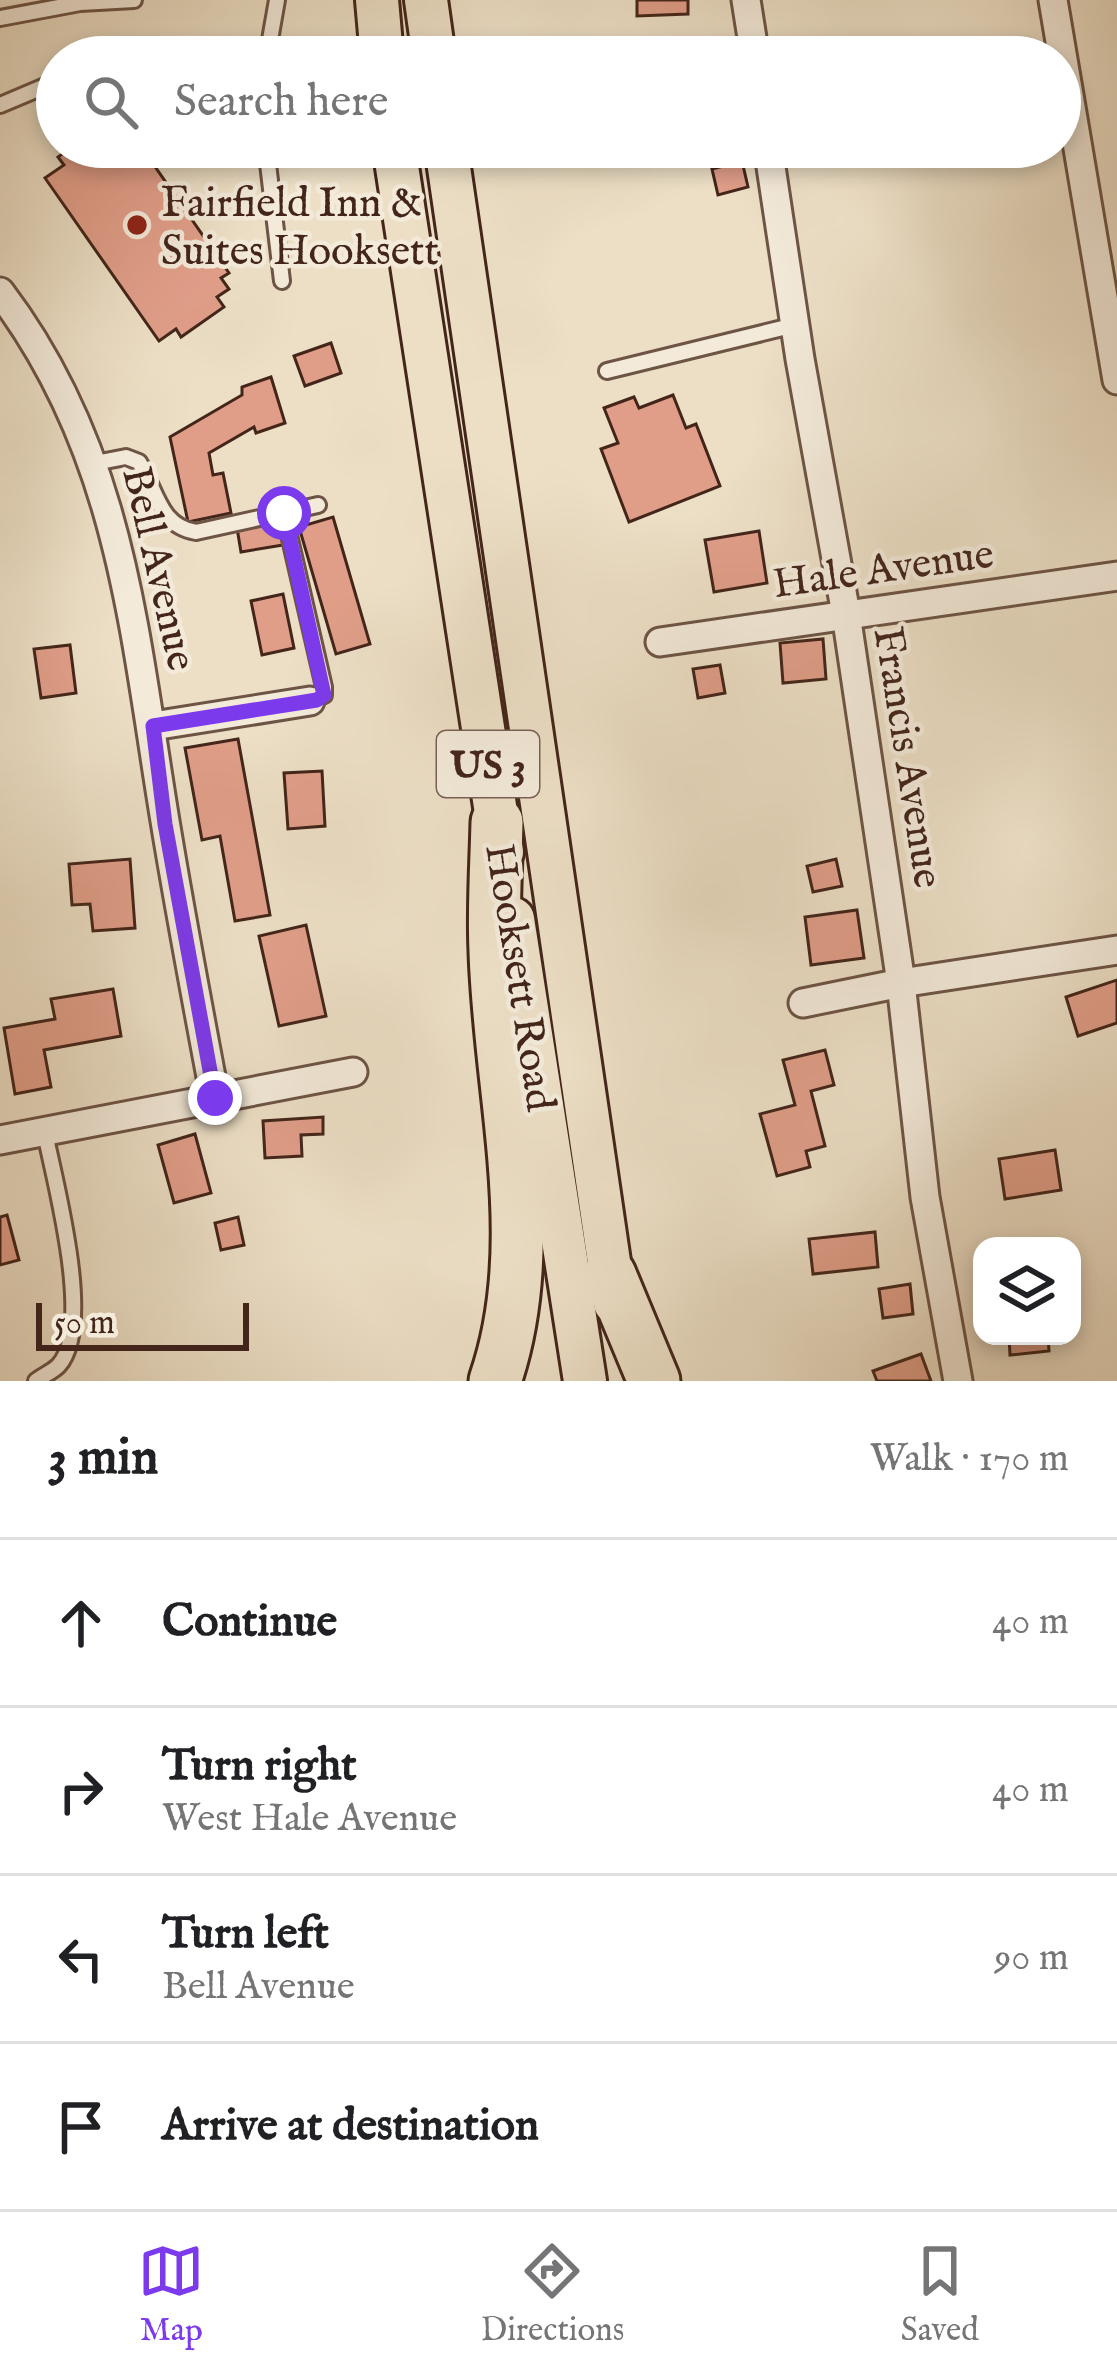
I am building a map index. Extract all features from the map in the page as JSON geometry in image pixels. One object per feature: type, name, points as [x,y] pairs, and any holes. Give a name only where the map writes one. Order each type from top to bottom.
[{"type":"highway","points":[[495,1381],[514,1311],[520,1247],[494,951],[497,822]]},
{"type":"highway","points":[[610,1275],[654,1381]]},
{"type":"main road","points":[[377,0],[380,36]]},
{"type":"main road","points":[[426,0],[431,36]]},
{"type":"main road","name":"Hooksett Road","points":[[397,168],[585,1381]]},
{"type":"main road","name":"Hooksett Road","points":[[449,168],[627,1381]]},
{"type":"street","points":[[746,0],[752,36]]},
{"type":"street","points":[[1053,0],[1059,36]]},
{"type":"street","points":[[1081,166],[1117,380]]},
{"type":"street","name":"Francis Avenue","points":[[771,168],[846,614],[901,983],[925,1197],[958,1381]]},
{"type":"street","name":"Bell Avenue","points":[[0,292],[31,332],[95,464],[128,589],[215,1098]]},
{"type":"street","name":"Hale Avenue","points":[[660,643],[1117,576]]},
{"type":"street","points":[[153,726],[310,701]]},
{"type":"street","points":[[802,1003],[1117,950]]},
{"type":"street","points":[[0,1140],[353,1072]]},
{"type":"lane","points":[[0,17],[80,3],[134,0]]},
{"type":"lane","points":[[271,36],[277,0]]},
{"type":"lane","points":[[0,105],[36,90]]},
{"type":"lane","points":[[269,168],[282,281]]},
{"type":"lane","points":[[607,371],[795,325]]},
{"type":"lane","points":[[95,464],[126,457],[139,462],[165,517],[179,529],[196,532],[318,506]]},
{"type":"lane","points":[[284,513],[323,687],[324,695],[310,701]]},
{"type":"lane","points":[[36,1381],[61,1364],[75,1320],[69,1251],[45,1133]]},
{"type":"building","points":[[637,0],[688,0],[688,14],[637,16]]},
{"type":"building","name":"Fairfield Inn & Suites Hooksett","points":[[60,168],[156,168],[229,273],[221,278],[229,289],[217,297],[224,307],[181,337],[176,329],[159,341],[45,178]]},
{"type":"building","points":[[744,168],[748,187],[718,195],[712,169]]},
{"type":"building","points":[[331,343],[341,373],[305,386],[294,356]]},
{"type":"building","points":[[271,377],[285,423],[256,433],[254,427],[209,453],[213,475],[223,473],[231,513],[188,522],[170,437],[242,395],[242,387]]},
{"type":"building","points":[[673,395],[686,428],[696,424],[720,486],[629,522],[601,449],[618,443],[604,408],[634,397],[639,408]]},
{"type":"building","points":[[333,517],[370,644],[336,654],[299,527]]},
{"type":"building","points":[[279,521],[283,545],[241,552],[237,528]]},
{"type":"building","points":[[759,531],[767,583],[714,592],[705,540]]},
{"type":"building","points":[[283,594],[294,648],[262,655],[251,601]]},
{"type":"building","points":[[823,639],[826,679],[783,683],[780,643]]},
{"type":"building","points":[[70,645],[76,693],[41,698],[34,649]]},
{"type":"building","points":[[720,665],[725,693],[698,698],[693,669]]},
{"type":"building","points":[[238,739],[270,915],[235,921],[220,836],[202,840],[185,748]]},
{"type":"building","points":[[322,771],[325,826],[288,829],[284,773]]},
{"type":"building","points":[[130,859],[135,928],[93,931],[90,904],[72,905],[69,864]]},
{"type":"building","points":[[836,859],[842,886],[813,892],[807,866]]},
{"type":"building","points":[[857,910],[864,958],[811,965],[805,917]]},
{"type":"building","points":[[306,925],[326,1016],[279,1026],[259,936]]},
{"type":"building","points":[[1117,980],[1117,1023],[1078,1036],[1066,997]]},
{"type":"building","points":[[113,989],[121,1036],[44,1050],[51,1087],[15,1094],[4,1028],[55,1019],[51,999]]},
{"type":"building","points":[[825,1050],[834,1085],[811,1091],[825,1146],[806,1151],[810,1167],[777,1176],[760,1114],[795,1105],[783,1060]]},
{"type":"building","points":[[323,1117],[323,1134],[301,1135],[302,1156],[265,1158],[263,1121]]},
{"type":"building","points":[[195,1134],[211,1193],[174,1203],[158,1145]]},
{"type":"building","points":[[1055,1150],[1061,1190],[1005,1199],[999,1159]]},
{"type":"building","points":[[7,1215],[19,1260],[0,1265],[0,1217]]},
{"type":"building","points":[[238,1217],[244,1245],[221,1250],[215,1223]]},
{"type":"building","points":[[875,1232],[878,1267],[813,1274],[809,1239]]},
{"type":"building","points":[[910,1284],[913,1314],[883,1318],[879,1289]]},
{"type":"building","points":[[1009,1345],[1049,1345],[1049,1351],[1010,1355]]},
{"type":"building","points":[[921,1354],[931,1381],[877,1381],[873,1371]]},
{"type":"place","name":"Fairfield Inn & Suites Hooksett","points":[[137,225]]},
{"type":"route","points":[[215,1098],[165,824],[153,726],[244,714],[324,695],[284,513]]}]
